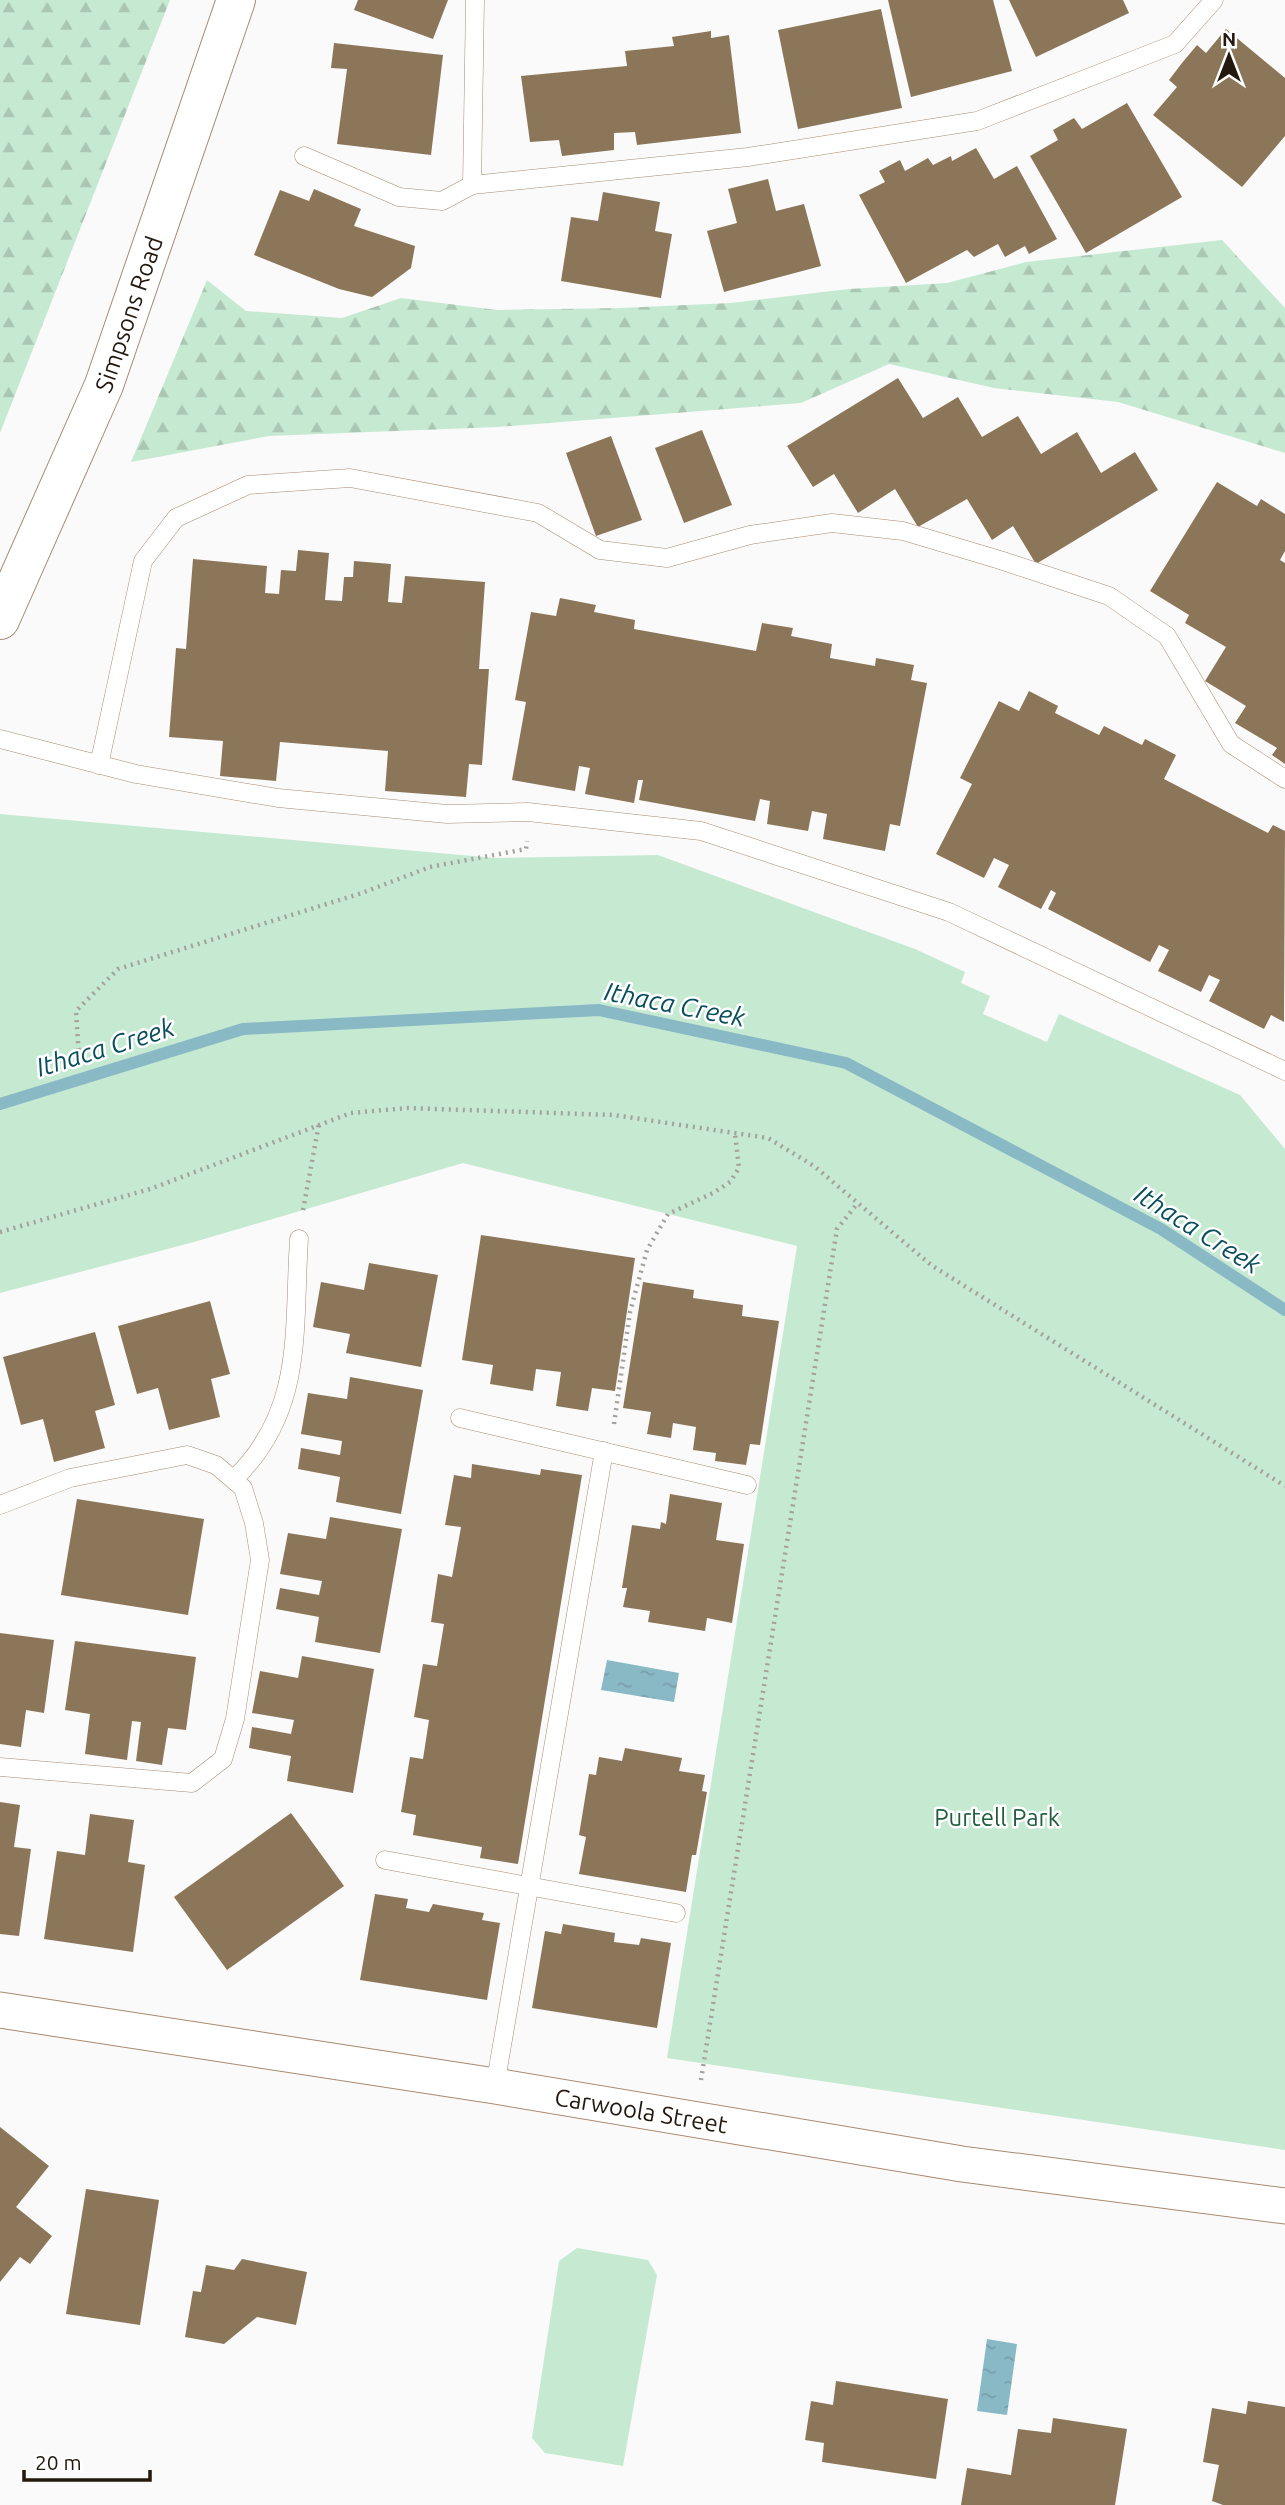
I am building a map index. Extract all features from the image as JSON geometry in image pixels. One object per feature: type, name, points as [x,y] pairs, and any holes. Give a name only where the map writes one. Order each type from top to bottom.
[{"type":"main road","name":"Simpsons Road","points":[[0,621],[104,385],[236,0]]},
{"type":"street","name":"Carwoola Street","points":[[0,2010],[495,2085],[962,2164],[1285,2206]]},
{"type":"lane","points":[[472,185],[475,0]]},
{"type":"lane","points":[[304,156],[399,197],[442,201],[472,185],[748,157],[977,121],[1175,44],[1213,0]]},
{"type":"lane","points":[[99,765],[143,561],[176,518],[248,485],[350,478],[538,513],[600,550],[667,558],[750,535],[832,523],[903,531],[1000,560],[1109,596],[1167,636],[1231,744],[1285,779]]},
{"type":"lane","points":[[0,739],[99,765],[278,799],[447,814],[528,812],[701,831],[949,912],[1285,1071]]},
{"type":"lane","points":[[235,1478],[255,1458],[275,1427],[289,1388],[299,1239]]},
{"type":"lane","points":[[460,1418],[747,1485]]},
{"type":"lane","points":[[495,2085],[608,1452]]},
{"type":"lane","points":[[0,1506],[70,1478],[187,1455],[216,1465],[235,1478],[247,1500],[260,1560],[235,1719],[223,1759],[192,1783],[0,1767]]},
{"type":"lane","points":[[385,1860],[676,1913]]},
{"type":"path","points":[[79,1057],[76,1011],[118,969],[362,893],[430,867],[526,849],[528,812]]},
{"type":"path","points":[[0,1232],[150,1189],[351,1113],[407,1108],[614,1115],[703,1126],[768,1138],[814,1166],[931,1265],[1285,1486]]},
{"type":"path","points":[[299,1239],[319,1124]]},
{"type":"path","points":[[608,1452],[630,1312],[646,1250],[668,1214],[730,1182],[739,1168],[735,1134]]},
{"type":"path","points":[[695,2119],[837,1229],[857,1203]]},
{"type":"green space","points":[[0,0],[170,0],[0,433]]},
{"type":"green space","points":[[1222,240],[1285,308],[1285,453],[1118,402],[994,388],[889,364],[801,403],[497,427],[269,436],[131,462],[207,280],[246,311],[342,318],[401,298],[497,310],[620,308],[731,303],[849,289],[947,283],[1026,262]]},
{"type":"green space","name":"Purtell Park","points":[[0,814],[495,858],[658,855],[915,949],[965,972],[961,983],[990,996],[983,1014],[1047,1042],[1059,1014],[1240,1095],[1285,1149],[1285,2150],[667,2058],[797,1246],[463,1163],[194,1242],[0,1293]]},
{"type":"green space","points":[[577,2248],[648,2260],[657,2275],[623,2466],[545,2453],[532,2438],[559,2261]]},
{"type":"water","points":[[607,1660],[679,1673],[674,1702],[601,1690]]},
{"type":"water","points":[[987,2339],[1017,2344],[1007,2415],[977,2411]]},
{"type":"building","points":[[358,0],[448,0],[433,39],[354,10]]},
{"type":"building","points":[[888,0],[993,0],[1012,71],[911,97]]},
{"type":"building","points":[[1009,0],[1123,0],[1129,13],[1036,57]]},
{"type":"building","points":[[881,9],[902,108],[798,129],[778,30]]},
{"type":"building","points":[[1226,29],[1285,78],[1285,136],[1242,187],[1153,115],[1177,87],[1169,80],[1197,45],[1206,53]]},
{"type":"building","points":[[711,31],[711,38],[729,35],[741,133],[637,145],[635,132],[614,133],[614,150],[562,156],[559,140],[530,142],[521,76],[627,66],[625,51],[674,46],[672,37]]},
{"type":"building","points":[[334,43],[443,55],[431,155],[337,144],[347,69],[331,68]]},
{"type":"building","points":[[1127,103],[1182,197],[1086,253],[1030,156],[1058,140],[1053,130],[1074,118],[1082,129]]},
{"type":"building","points":[[976,148],[994,179],[1017,166],[1057,239],[1029,254],[1025,246],[1005,257],[998,244],[974,257],[967,250],[906,283],[859,195],[885,182],[879,171],[900,160],[905,171],[928,158],[933,165],[951,156],[952,161]]},
{"type":"building","points":[[768,179],[776,211],[804,204],[821,266],[724,292],[707,231],[737,223],[728,189]]},
{"type":"building","points":[[314,189],[361,209],[354,226],[415,246],[411,268],[372,297],[339,289],[254,255],[280,190],[309,201]]},
{"type":"building","points":[[603,192],[660,202],[655,231],[672,234],[661,298],[561,281],[571,217],[598,221]]},
{"type":"building","points":[[898,378],[923,418],[958,397],[982,437],[1018,416],[1041,454],[1077,432],[1101,473],[1135,452],[1158,490],[1036,564],[1013,526],[992,540],[967,499],[918,527],[895,489],[858,513],[834,474],[813,487],[787,446]]},
{"type":"building","points":[[702,430],[732,505],[684,523],[655,448]]},
{"type":"building","points":[[611,436],[642,520],[596,536],[566,453]]},
{"type":"building","points":[[1217,482],[1257,506],[1261,499],[1285,514],[1285,551],[1280,560],[1285,563],[1285,764],[1272,755],[1277,748],[1235,723],[1246,706],[1205,681],[1226,647],[1185,623],[1189,615],[1150,591]]},
{"type":"building","points":[[298,550],[329,553],[325,600],[342,601],[344,577],[353,577],[354,561],[391,564],[388,602],[402,603],[405,576],[485,582],[479,669],[489,669],[482,765],[469,764],[466,797],[385,791],[388,751],[280,742],[276,781],[220,776],[223,741],[169,737],[176,648],[186,649],[193,559],[267,566],[265,593],[279,594],[281,570],[296,571]]},
{"type":"building","points":[[560,598],[596,605],[594,612],[635,620],[634,629],[756,651],[762,623],[793,628],[791,636],[832,644],[830,658],[875,666],[876,658],[914,665],[911,680],[927,683],[900,826],[890,824],[885,851],[823,839],[827,814],[812,811],[808,831],[767,824],[770,801],[760,799],[755,821],[639,800],[643,780],[638,780],[634,803],[585,794],[590,768],[579,766],[575,791],[512,780],[526,702],[515,700],[531,612],[556,616]]},
{"type":"building","points":[[1029,691],[1058,706],[1055,713],[1099,735],[1104,726],[1142,745],[1145,739],[1176,755],[1164,779],[1268,833],[1273,825],[1285,831],[1284,1022],[1271,1015],[1264,1029],[1209,1001],[1220,980],[1209,975],[1201,992],[1158,971],[1169,950],[1159,945],[1150,962],[1048,909],[1056,893],[1051,890],[1041,909],[998,887],[1009,865],[994,858],[984,878],[936,854],[972,784],[960,778],[999,701],[1019,711]]},
{"type":"building","points":[[481,1235],[635,1258],[615,1391],[592,1388],[588,1411],[556,1406],[561,1372],[536,1369],[533,1391],[490,1384],[493,1365],[462,1360]]},
{"type":"building","points":[[369,1263],[438,1275],[421,1367],[346,1353],[350,1334],[313,1327],[321,1282],[364,1290]]},
{"type":"building","points":[[643,1282],[694,1290],[693,1298],[743,1305],[742,1316],[779,1321],[760,1445],[750,1444],[746,1465],[715,1461],[716,1453],[693,1450],[696,1427],[673,1423],[671,1438],[647,1434],[651,1412],[623,1408]]},
{"type":"building","points":[[210,1301],[230,1374],[211,1379],[220,1417],[169,1430],[158,1388],[137,1394],[118,1326]]},
{"type":"building","points":[[95,1332],[115,1405],[95,1411],[105,1448],[54,1462],[43,1419],[21,1425],[3,1357]]},
{"type":"building","points":[[350,1377],[423,1390],[401,1514],[336,1502],[340,1477],[298,1469],[301,1448],[340,1455],[342,1441],[301,1434],[308,1393],[347,1399]]},
{"type":"building","points":[[472,1464],[540,1475],[541,1469],[582,1475],[518,1864],[480,1858],[482,1847],[413,1835],[416,1815],[401,1812],[410,1757],[423,1759],[429,1720],[414,1717],[423,1664],[437,1666],[444,1624],[431,1622],[438,1574],[452,1577],[461,1527],[445,1525],[454,1475],[471,1478]]},
{"type":"building","points":[[670,1494],[722,1503],[716,1540],[744,1544],[732,1623],[707,1618],[705,1631],[648,1622],[650,1611],[623,1607],[627,1588],[622,1588],[632,1525],[660,1529],[661,1522],[666,1524]]},
{"type":"building","points":[[77,1499],[204,1519],[188,1615],[61,1595]]},
{"type":"building","points":[[330,1517],[402,1529],[380,1653],[315,1642],[319,1617],[276,1609],[280,1588],[319,1595],[322,1581],[280,1574],[288,1533],[326,1539]]},
{"type":"building","points":[[0,1633],[54,1640],[44,1713],[26,1710],[21,1747],[0,1744]]},
{"type":"building","points":[[75,1641],[196,1657],[186,1730],[168,1728],[162,1765],[136,1761],[141,1722],[132,1721],[127,1760],[85,1754],[90,1714],[65,1710]]},
{"type":"building","points":[[302,1656],[374,1669],[353,1793],[287,1781],[291,1756],[249,1748],[252,1727],[291,1734],[294,1720],[252,1713],[260,1671],[298,1678]]},
{"type":"building","points":[[625,1748],[682,1758],[679,1771],[705,1775],[702,1791],[707,1792],[696,1855],[692,1855],[686,1892],[579,1874],[586,1837],[579,1835],[589,1774],[596,1775],[599,1757],[622,1761]]},
{"type":"building","points":[[0,1802],[20,1805],[14,1847],[31,1849],[19,1936],[0,1934]]},
{"type":"building","points":[[291,1813],[344,1886],[227,1970],[174,1897]]},
{"type":"building","points":[[90,1814],[134,1820],[128,1862],[145,1865],[133,1952],[44,1939],[57,1851],[85,1855]]},
{"type":"building","points":[[375,1894],[408,1899],[406,1908],[429,1912],[433,1904],[484,1913],[482,1920],[500,1923],[487,2000],[360,1980]]},
{"type":"building","points":[[563,1924],[615,1933],[614,1942],[639,1945],[641,1938],[671,1943],[657,2028],[532,2008],[545,1931],[561,1934]]},
{"type":"building","points":[[0,2127],[49,2166],[16,2207],[52,2236],[30,2264],[20,2257],[0,2282]]},
{"type":"building","points":[[86,2189],[159,2200],[140,2325],[66,2314]]},
{"type":"building","points":[[242,2259],[307,2272],[296,2325],[257,2317],[224,2344],[185,2337],[193,2291],[201,2292],[206,2265],[234,2270]]},
{"type":"building","points":[[836,2381],[948,2399],[936,2479],[822,2462],[824,2443],[805,2440],[811,2401],[833,2405]]},
{"type":"building","points":[[1248,2401],[1285,2407],[1285,2505],[1223,2505],[1212,2501],[1219,2465],[1203,2462],[1212,2408],[1246,2414]]},
{"type":"building","points":[[1053,2418],[1127,2429],[1115,2505],[961,2505],[967,2468],[1011,2475],[1018,2429],[1051,2433]]},
{"type":"waterway","name":"Ithaca Creek","points":[[0,1104],[243,1029],[599,1010],[846,1063],[1161,1229],[1285,1310]]}]
